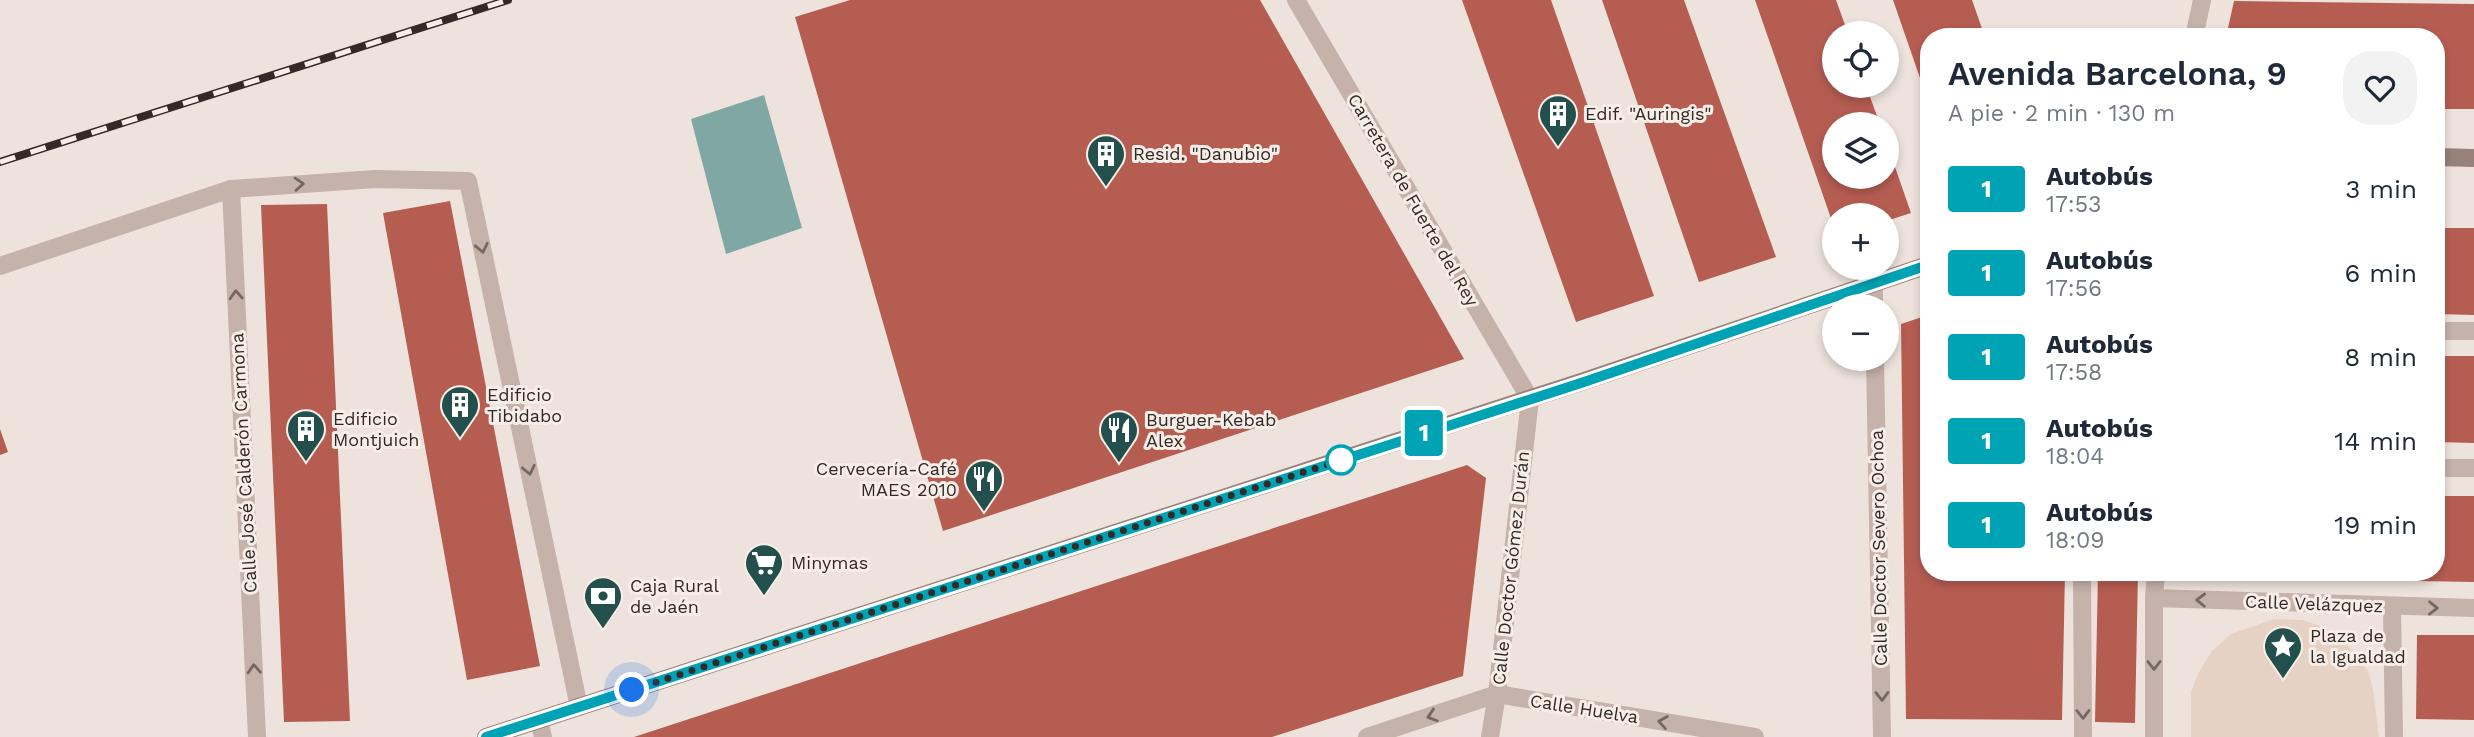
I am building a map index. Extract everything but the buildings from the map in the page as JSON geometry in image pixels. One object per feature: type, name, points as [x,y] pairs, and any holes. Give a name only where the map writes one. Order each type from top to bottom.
[{"type":"street","name":"Carretera de Fuerte del Rey","points":[[1296,0],[1530,399]]},
{"type":"street","points":[[2196,28],[2202,0]]},
{"type":"street","points":[[2445,157],[2474,158]]},
{"type":"street","points":[[0,265],[231,189],[375,179],[468,181],[579,707]]},
{"type":"street","name":"Calle José Calderón Carmona","points":[[231,189],[257,737]]},
{"type":"street","points":[[486,737],[541,728],[579,707],[1530,399],[1920,268]]},
{"type":"street","points":[[1874,283],[1874,294]]},
{"type":"street","points":[[2445,331],[2474,331]]},
{"type":"street","name":"Calle Doctor Severo Ochoa","points":[[1875,371],[1882,737]]},
{"type":"street","name":"Calle Doctor Gómez Durán","points":[[1490,737],[1530,399]]},
{"type":"street","points":[[2445,468],[2474,468]]},
{"type":"street","points":[[2081,581],[2083,737]]},
{"type":"street","points":[[2154,737],[2156,581]]},
{"type":"street","name":"Calle Velázquez","points":[[2154,598],[2474,608]]},
{"type":"street","points":[[2392,607],[2394,737]]},
{"type":"street","points":[[1367,737],[1497,694]]},
{"type":"street","name":"Calle Huelva","points":[[1497,694],[1755,737]]},
{"type":"shaded area","name":"Plaza de la Igualdad","points":[[2274,619],[2303,620],[2326,628],[2348,645],[2368,671],[2379,737],[2191,737],[2191,691],[2212,651],[2231,634]]},
{"type":"water","points":[[764,95],[802,228],[726,254],[691,119]]},
{"type":"railway","points":[[0,162],[508,0]]},
{"type":"bus line","name":"1","points":[[486,737],[1581,383],[1920,268]]},
{"type":"place","name":"Edif. \"Auringis\"","points":[[1558,148]]},
{"type":"place","name":"Resid. \"Danubio\"","points":[[1106,188]]},
{"type":"place","name":"Edificio Tibidabo","points":[[460,439]]},
{"type":"place","name":"Edificio Montjuich","points":[[306,463]]},
{"type":"place","name":"Burguer-Kebab Alex","points":[[1119,464]]},
{"type":"place","name":"Cervecería-Café MAES 2010","points":[[984,513]]},
{"type":"place","name":"Minymas","points":[[764,597]]},
{"type":"place","name":"Caja Rural de Jaén","points":[[603,630]]},
{"type":"place","name":"Plaza de la Igualdad","points":[[2283,680]]},
{"type":"route","points":[[632,690],[1341,460]]}]
